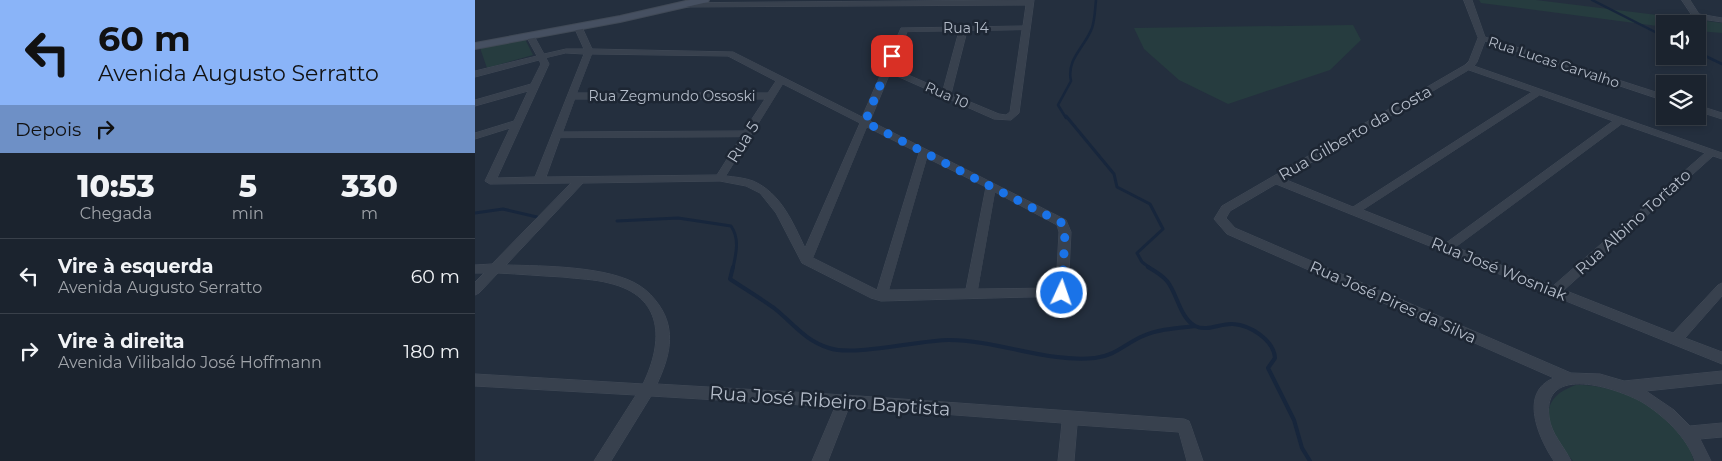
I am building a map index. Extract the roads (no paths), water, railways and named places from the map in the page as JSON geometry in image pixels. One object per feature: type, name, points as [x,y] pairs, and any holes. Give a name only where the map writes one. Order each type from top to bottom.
[{"type":"main road","points":[[475,46],[578,27],[704,0]]},
{"type":"street","name":"Rua Lucas Carvalho","points":[[1468,0],[1482,38],[1656,95]]},
{"type":"street","points":[[1686,0],[1695,14],[1700,17],[1722,20]]},
{"type":"street","points":[[681,5],[720,3],[1029,2],[1026,28]]},
{"type":"street","points":[[539,181],[589,51],[578,27]]},
{"type":"street","points":[[946,95],[964,28]]},
{"type":"street","name":"Rua 14","points":[[887,69],[906,29],[1026,28]]},
{"type":"street","name":"Rua 10","points":[[887,69],[997,117],[1009,118],[1014,113],[1026,28]]},
{"type":"street","points":[[475,74],[541,56],[560,51],[730,54],[1062,223],[1065,232],[1062,293],[881,296],[869,293],[806,260],[781,210],[770,196],[749,183],[720,178],[490,181],[545,64],[541,56],[530,36]]},
{"type":"street","points":[[1482,38],[1473,62],[1468,67],[1717,154]]},
{"type":"street","name":"Rua Gilberto da Costa","points":[[1220,219],[1226,209],[1468,67]]},
{"type":"street","points":[[806,260],[887,69]]},
{"type":"street","name":"Rua 5","points":[[720,178],[781,80]]},
{"type":"street","points":[[475,103],[535,86]]},
{"type":"street","points":[[1354,211],[1539,92]]},
{"type":"street","name":"Rua Zegmundo Ossoski","points":[[571,96],[772,96]]},
{"type":"street","points":[[1706,111],[1722,116]]},
{"type":"street","points":[[1447,248],[1621,120]]},
{"type":"street","points":[[475,136],[517,123]]},
{"type":"street","points":[[557,135],[748,134]]},
{"type":"street","points":[[881,296],[924,152]]},
{"type":"street","name":"Rua Albino Tortato","points":[[1555,291],[1717,154]]},
{"type":"street","points":[[475,290],[580,180]]},
{"type":"street","name":"Rua José Wosniak","points":[[1275,180],[1722,358]]},
{"type":"street","points":[[971,294],[991,186]]},
{"type":"street","name":"Rua José Pires da Silva","points":[[1220,219],[1231,231],[1571,379]]},
{"type":"street","points":[[475,269],[496,268],[610,278],[639,290],[655,310],[664,330],[661,354],[647,389],[602,461]]},
{"type":"street","points":[[1676,339],[1722,288]]},
{"type":"street","points":[[1624,387],[1722,378]]},
{"type":"street","points":[[1562,461],[1548,441],[1541,423],[1539,407],[1545,394],[1555,384],[1571,379],[1605,381],[1624,387],[1655,404],[1669,414],[1688,433],[1703,461]]},
{"type":"street","name":"Rua José Ribeiro Baptista","points":[[475,380],[845,401],[1184,426],[1195,461]]},
{"type":"street","points":[[821,461],[845,401]]},
{"type":"street","points":[[1066,461],[1070,419]]},
{"type":"street","points":[[1688,433],[1722,430]]},
{"type":"waterway","points":[[1066,118],[1058,105],[1071,81],[1071,66],[1092,28],[1096,0]]},
{"type":"waterway","points":[[1592,0],[1656,32]]},
{"type":"waterway","points":[[1706,56],[1722,64]]},
{"type":"waterway","points":[[1066,116],[1114,174],[1117,187],[1150,204],[1163,229],[1137,253],[1142,262],[1150,268]]},
{"type":"waterway","points":[[475,213],[503,209],[537,217]]},
{"type":"waterway","points":[[617,221],[678,218],[731,226],[736,236],[733,268]]},
{"type":"waterway","points":[[733,267],[730,279],[774,308],[799,331],[820,345],[840,350],[854,351],[949,340],[986,344],[1040,355],[1077,359],[1095,358],[1109,355],[1137,339],[1155,332],[1195,326]]},
{"type":"waterway","points":[[1148,267],[1167,281],[1182,311],[1195,326]]},
{"type":"waterway","points":[[1195,326],[1209,328],[1228,324],[1240,325],[1253,330],[1266,340],[1274,351],[1275,358],[1268,368],[1294,420],[1302,448],[1310,461]]}]
